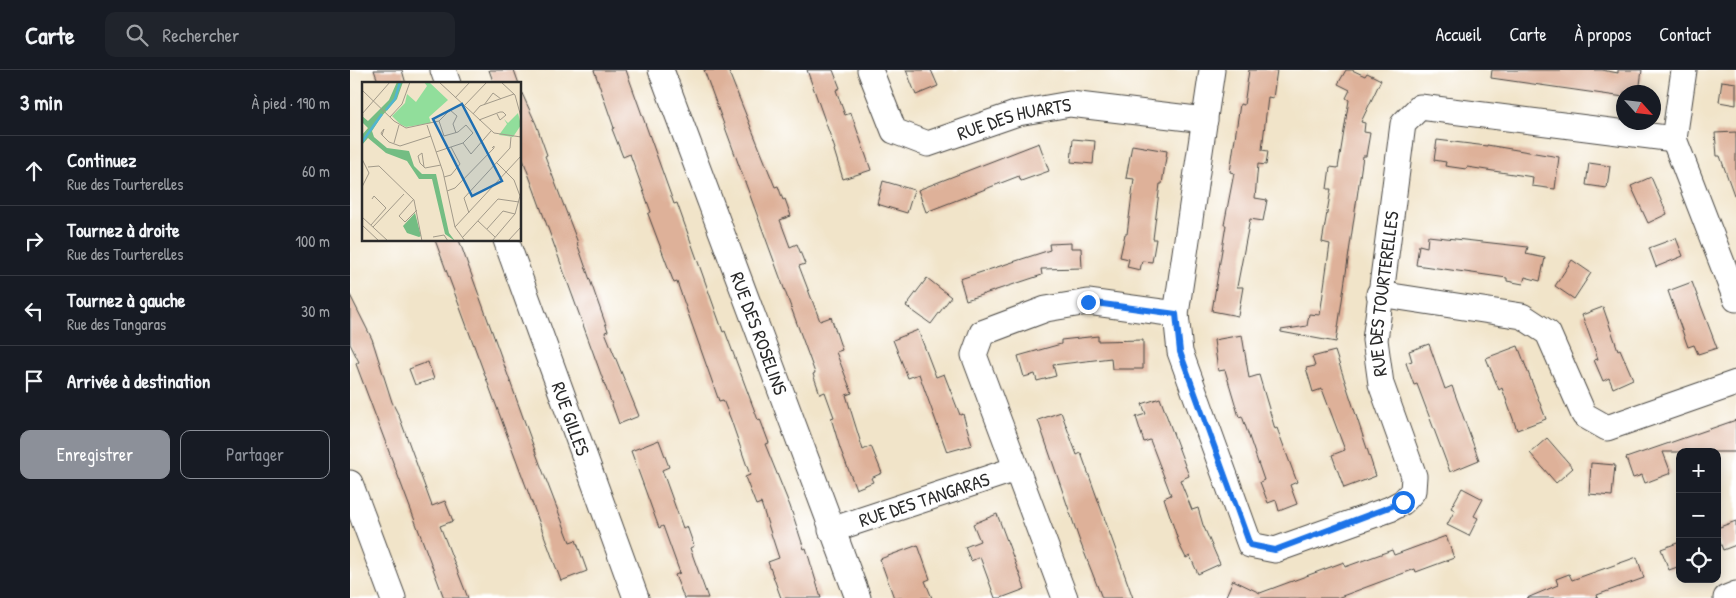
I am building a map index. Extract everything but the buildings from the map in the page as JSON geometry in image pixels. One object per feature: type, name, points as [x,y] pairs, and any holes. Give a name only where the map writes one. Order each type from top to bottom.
[{"type":"street","points":[[443,70],[447,82]]},
{"type":"street","name":"RUE DES ROSELINS","points":[[662,70],[831,530],[858,598]]},
{"type":"street","name":"RUE DES HUARTS","points":[[870,70],[894,132],[928,144],[1018,113],[1070,104],[1205,120]]},
{"type":"street","name":"RUE DES TOURTERELLES","points":[[1212,70],[1176,314],[1180,352],[1250,545],[1275,550],[1390,509],[1403,502],[1413,491],[1414,476],[1409,458],[1381,384],[1375,340],[1379,294],[1403,124],[1420,107],[1674,139]]},
{"type":"street","points":[[1684,70],[1674,139],[1736,299]]},
{"type":"street","name":"RUE GILLES","points":[[506,241],[636,598]]},
{"type":"street","points":[[1379,294],[1522,316],[1548,333],[1584,415],[1607,428],[1736,383]]},
{"type":"street","points":[[1065,598],[974,355],[982,333],[1046,310],[1088,302],[1176,314]]},
{"type":"street","name":"RUE DES TANGARAS","points":[[831,530],[1016,469]]},
{"type":"street","points":[[350,483],[393,598]]},
{"type":"street","points":[[1726,598],[1736,594]]},
{"type":"route","points":[[1088,302],[1176,314],[1180,352],[1250,545],[1275,550],[1390,509],[1403,502]]}]
